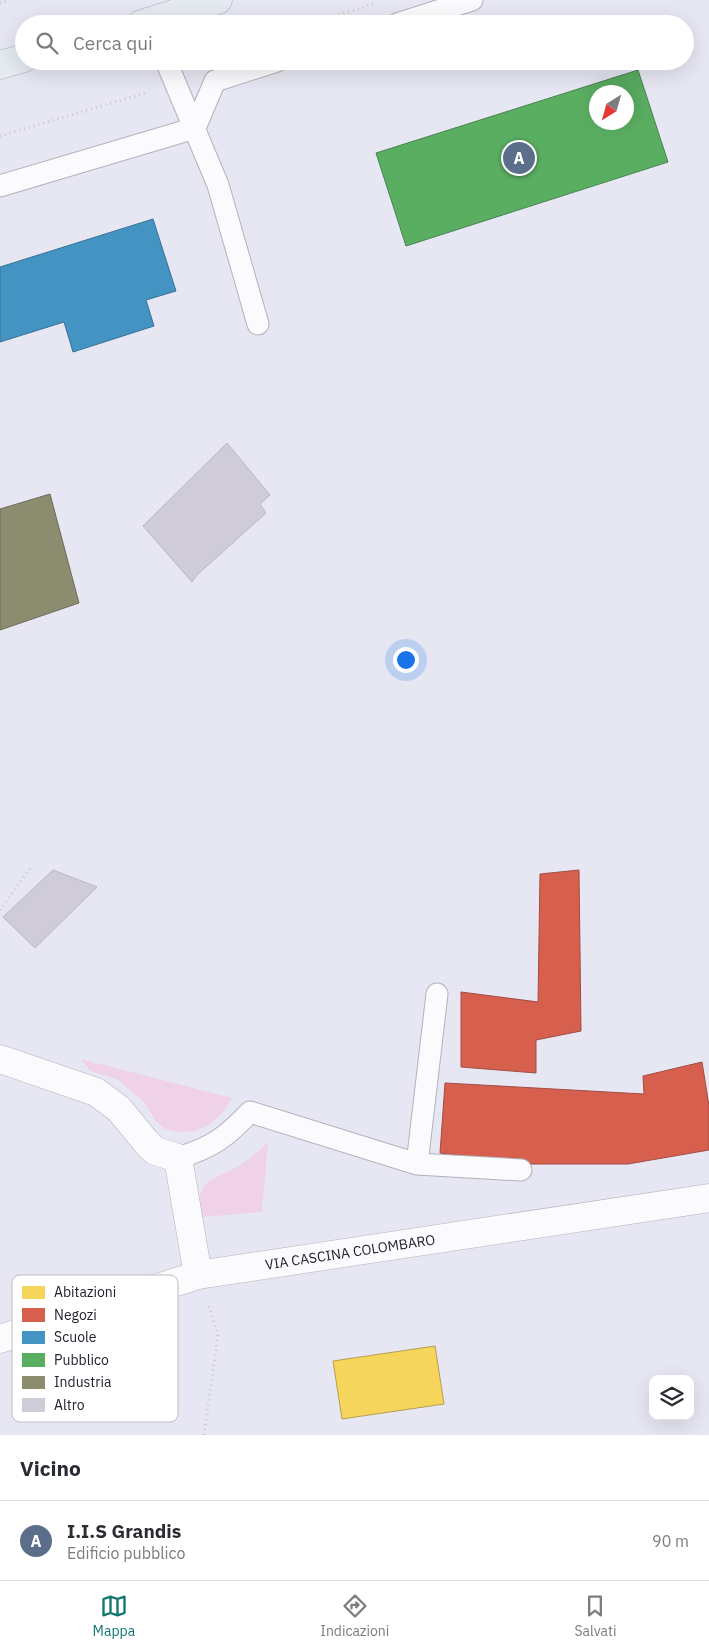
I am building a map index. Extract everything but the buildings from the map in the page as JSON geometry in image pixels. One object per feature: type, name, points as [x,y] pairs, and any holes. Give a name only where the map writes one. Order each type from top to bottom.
[{"type":"main road","points":[[172,15],[218,0]]},
{"type":"main road","points":[[0,66],[15,61]]},
{"type":"main road","points":[[0,1059],[96,1092],[118,1109],[155,1151],[178,1158],[198,1275]]},
{"type":"main road","name":"VIA CASCINA COLOMBARO","points":[[178,1281],[198,1275],[709,1198]]},
{"type":"main road","name":"VIA CASCINA COLOMBARO","points":[[0,1339],[12,1335]]},
{"type":"lane","points":[[425,15],[472,0]]},
{"type":"lane","points":[[170,70],[218,185],[258,324]]},
{"type":"lane","points":[[195,128],[215,81],[249,70]]},
{"type":"lane","points":[[0,186],[195,128]]},
{"type":"lane","points":[[417,1164],[437,994]]},
{"type":"lane","points":[[178,1158],[198,1152],[216,1143],[250,1112],[417,1164],[520,1170]]},
{"type":"path","points":[[0,3],[10,0]]},
{"type":"path","points":[[340,15],[379,3]]},
{"type":"path","points":[[0,136],[150,91],[170,70]]},
{"type":"path","points":[[0,910],[31,866]]},
{"type":"path","points":[[198,1275],[218,1335],[204,1435]]},
{"type":"shaded area","points":[[81,1059],[232,1098],[224,1111],[210,1124],[196,1131],[178,1132],[165,1129],[156,1121],[143,1101],[117,1079],[90,1071]]},
{"type":"shaded area","points":[[268,1142],[262,1212],[203,1217],[200,1207],[200,1196],[207,1182],[241,1164]]},
{"type":"place","name":"I.I.S Grandis","points":[[519,158]]}]
